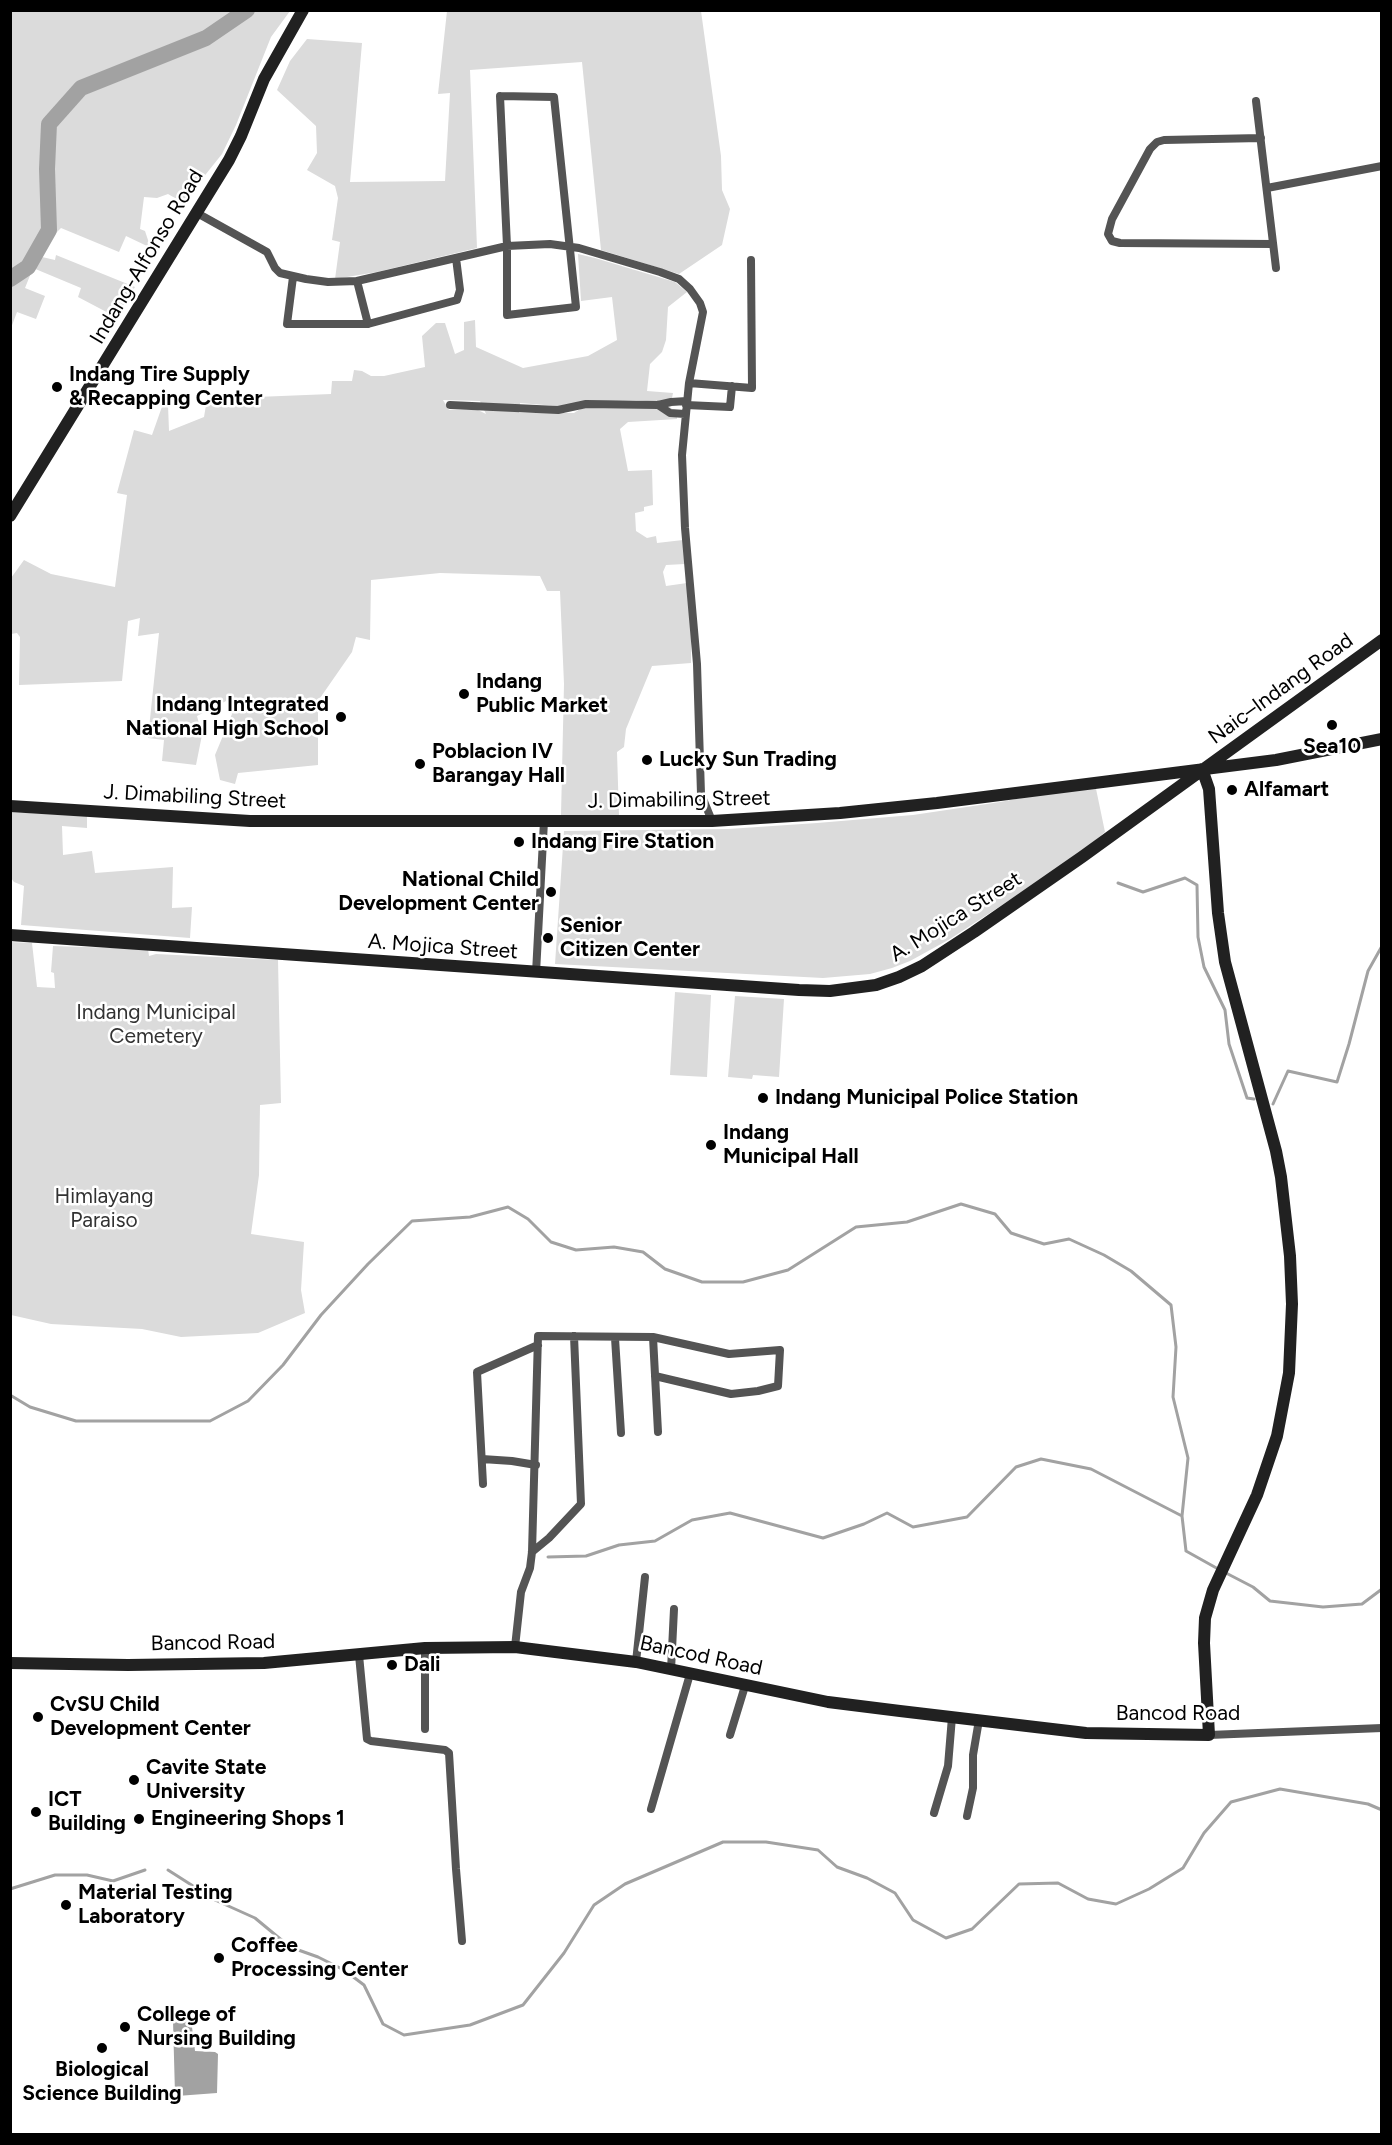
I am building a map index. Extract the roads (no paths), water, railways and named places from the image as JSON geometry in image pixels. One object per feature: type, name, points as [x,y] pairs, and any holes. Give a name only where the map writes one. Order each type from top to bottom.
[{"type":"street","name":"Indang-Alfonso Road","points":[[10,516],[235,148],[273,62],[302,11]]},
{"type":"street","points":[[500,96],[554,97],[571,246],[576,307],[507,315],[507,246],[500,96]]},
{"type":"street","points":[[1256,101],[1276,268]]},
{"type":"street","points":[[1261,138],[1156,142],[1118,209],[1108,234],[1112,241],[1120,243],[1273,244]]},
{"type":"street","points":[[1267,188],[1382,166]]},
{"type":"street","points":[[197,213],[266,250],[276,270],[292,277],[328,282],[357,281],[507,246],[537,244],[571,246],[668,275],[679,279],[690,289],[697,298],[703,315],[689,382],[682,455],[697,664],[701,794],[712,821]]},
{"type":"street","points":[[292,277],[287,324],[368,324],[457,300],[460,290],[456,258]]},
{"type":"street","points":[[689,382],[732,386],[749,392],[752,388],[751,260]]},
{"type":"street","points":[[357,281],[368,324]]},
{"type":"street","points":[[450,405],[558,410],[592,403],[658,405],[670,402],[686,407],[729,407],[732,386]]},
{"type":"street","points":[[658,405],[670,413],[686,407]]},
{"type":"street","name":"Naic–Indang Road","points":[[1202,769],[1382,640]]},
{"type":"street","name":"J. Dimabiling Street","points":[[10,806],[241,821],[712,821],[840,813],[937,803],[1276,760],[1382,739]]},
{"type":"street","points":[[1202,769],[1209,789],[1218,913],[1225,962],[1276,1151],[1284,1203],[1291,1280],[1290,1351],[1282,1412],[1265,1473],[1213,1590],[1207,1610],[1204,1635],[1209,1735]]},
{"type":"street","name":"A. Mojica Street","points":[[10,935],[816,991],[855,988],[887,982],[922,966],[1082,857],[1202,769]]},
{"type":"street","points":[[536,973],[544,821]]},
{"type":"street","points":[[515,1647],[520,1596],[530,1568],[532,1552],[538,1336],[653,1337],[729,1354],[780,1350],[778,1386],[758,1392],[731,1394],[656,1376]]},
{"type":"street","points":[[532,1552],[549,1538],[581,1504],[574,1336]]},
{"type":"street","points":[[653,1337],[658,1432]]},
{"type":"street","points":[[615,1338],[621,1433]]},
{"type":"street","points":[[483,1484],[477,1372],[538,1345]]},
{"type":"street","points":[[482,1460],[512,1461],[536,1466]]},
{"type":"street","points":[[636,1662],[645,1577]]},
{"type":"street","points":[[671,1670],[674,1609]]},
{"type":"street","name":"Bancod Road","points":[[10,1663],[128,1665],[264,1663],[425,1648],[515,1647],[636,1662],[745,1686],[828,1701],[1106,1734],[1209,1735],[1382,1728]]},
{"type":"street","points":[[425,1648],[425,1729]]},
{"type":"street","points":[[359,1655],[367,1739],[445,1750],[449,1753],[462,1941]]},
{"type":"street","points":[[651,1809],[690,1674]]},
{"type":"street","points":[[730,1735],[745,1686]]},
{"type":"street","points":[[934,1813],[948,1766],[952,1717]]},
{"type":"street","points":[[968,1816],[973,1788],[973,1755],[979,1720]]},
{"type":"waterway","points":[[10,279],[28,267],[49,230],[47,169],[49,124],[81,88],[206,38],[247,10]]},
{"type":"waterway","points":[[1118,883],[1143,892],[1185,878],[1197,885],[1198,937],[1204,967],[1225,1010],[1229,1044],[1247,1098],[1254,1099]]},
{"type":"waterway","points":[[1273,1104],[1288,1071],[1337,1082],[1368,971],[1382,946]]},
{"type":"waterway","points":[[10,1395],[30,1407],[76,1421],[210,1421],[248,1401],[283,1365],[321,1315],[412,1221],[470,1217],[508,1207],[528,1219],[551,1242],[576,1250],[614,1247],[643,1252],[665,1269],[702,1282],[743,1282],[788,1270],[856,1227],[907,1222],[961,1204],[995,1214],[1011,1233],[1044,1244],[1069,1239],[1104,1255],[1131,1271],[1171,1305],[1176,1347],[1173,1397],[1188,1458],[1182,1516],[1186,1551],[1220,1570]]},
{"type":"waterway","points":[[548,1557],[586,1556],[619,1545],[655,1541],[692,1520],[730,1513],[823,1538],[864,1524],[887,1513],[913,1527],[967,1517],[1016,1467],[1041,1459],[1091,1469],[1182,1516]]},
{"type":"waterway","points":[[1226,1573],[1253,1587],[1270,1601],[1323,1607],[1362,1604],[1382,1589]]},
{"type":"waterway","points":[[168,1870],[215,1900],[255,1918],[290,1947],[344,1970],[364,1985],[383,2024],[404,2035],[470,2025],[523,2005],[564,1953],[594,1905],[625,1884],[723,1842],[766,1842],[818,1850],[837,1867],[867,1878],[895,1893],[913,1920],[946,1938],[972,1929],[1019,1884],[1058,1883],[1088,1899],[1116,1904],[1149,1889],[1183,1868],[1204,1833],[1231,1802],[1280,1789],[1368,1804],[1382,1810]]},
{"type":"waterway","points":[[10,1889],[55,1875],[87,1875],[113,1881],[145,1870]]},
{"type":"place","name":"Indang Tire Supply & Recapping Center","points":[[57,387]]},
{"type":"place","name":"Indang Public Market","points":[[464,694]]},
{"type":"place","name":"Indang Integrated National High School","points":[[341,717]]},
{"type":"place","name":"Sea10","points":[[1332,725]]},
{"type":"place","name":"Lucky Sun Trading","points":[[647,760]]},
{"type":"place","name":"Poblacion IV Barangay Hall","points":[[420,764]]},
{"type":"place","name":"Alfamart","points":[[1232,790]]},
{"type":"place","name":"Indang Fire Station","points":[[519,842]]},
{"type":"place","name":"National Child Development Center","points":[[551,892]]},
{"type":"place","name":"Senior Citizen Center","points":[[548,938]]},
{"type":"place","name":"Indang Municipal Police Station","points":[[763,1098]]},
{"type":"place","name":"Indang Municipal Hall","points":[[711,1145]]},
{"type":"place","name":"Dali","points":[[392,1665]]},
{"type":"place","name":"CvSU Child Development Center","points":[[38,1717]]},
{"type":"place","name":"Cavite State University","points":[[134,1780]]},
{"type":"place","name":"ICT Building","points":[[36,1812]]},
{"type":"place","name":"Engineering Shops 1","points":[[139,1819]]},
{"type":"place","name":"Material Testing Laboratory","points":[[66,1905]]},
{"type":"place","name":"Coffee Processing Center","points":[[219,1958]]},
{"type":"place","name":"College of Nursing Building","points":[[125,2027]]},
{"type":"place","name":"Biological Science Building","points":[[102,2048]]},
{"type":"park label","name":"Indang Municipal Cemetery","points":[[156,1025]]},
{"type":"park label","name":"Himlayang Paraiso","points":[[104,1209]]}]
